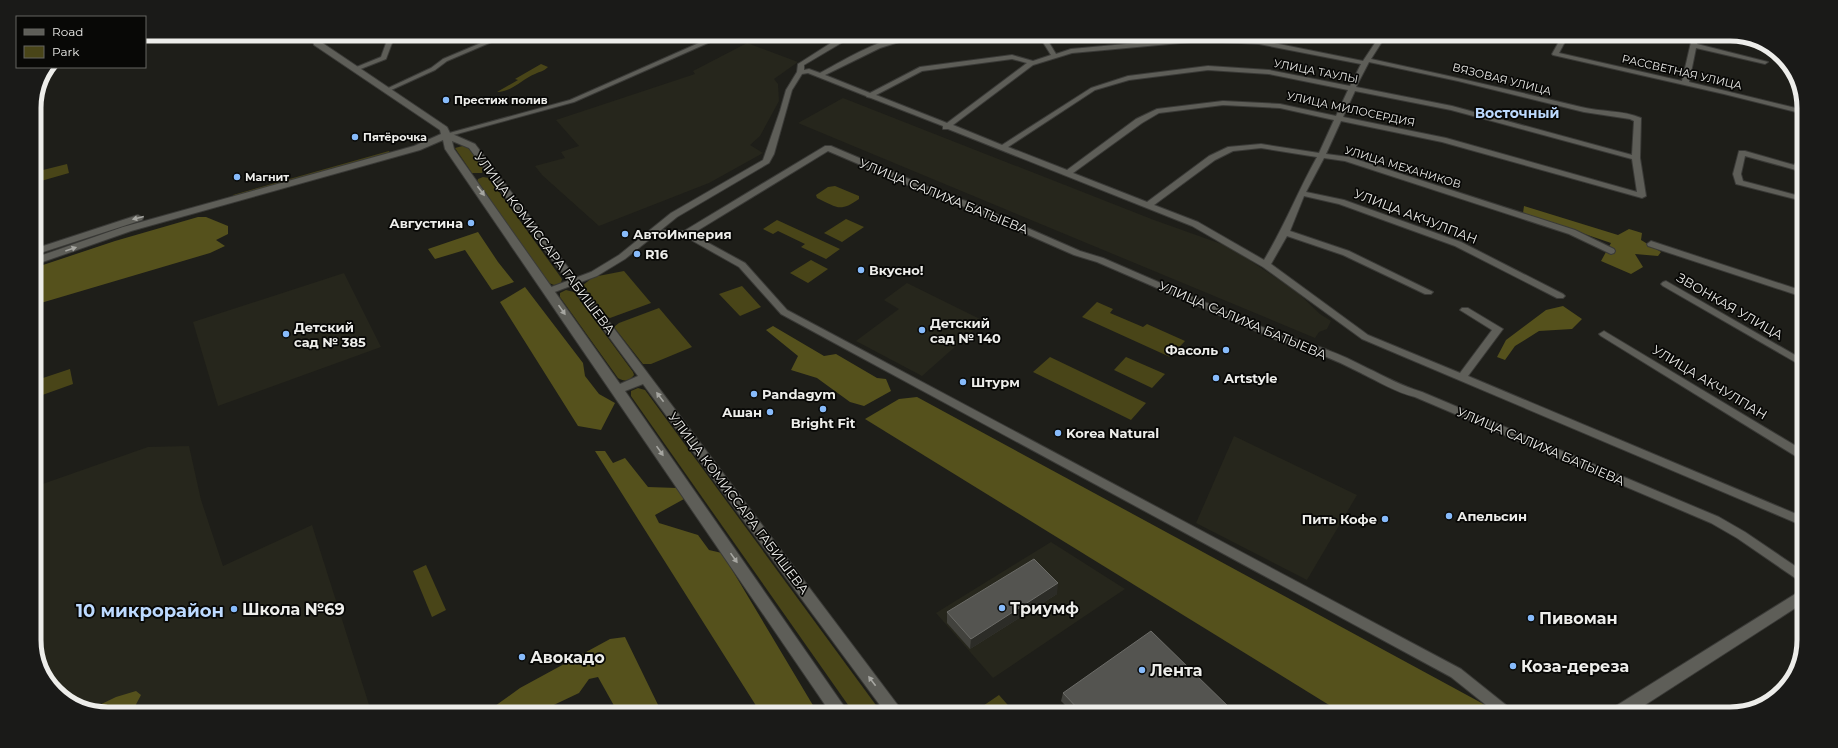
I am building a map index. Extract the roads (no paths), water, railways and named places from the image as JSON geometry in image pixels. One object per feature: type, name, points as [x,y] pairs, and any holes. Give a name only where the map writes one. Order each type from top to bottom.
[{"type":"street","points":[[317,41],[317,43],[444,129],[446,135]]},
{"type":"street","points":[[356,69],[384,58],[390,41]]},
{"type":"street","points":[[387,90],[433,69],[445,60],[490,41]]},
{"type":"street","points":[[41,250],[115,224],[228,197],[417,148],[446,135],[572,101],[711,41]]},
{"type":"street","points":[[550,291],[594,274],[622,257],[674,215],[769,158],[789,90],[800,72],[801,64],[838,41]]},
{"type":"street","points":[[820,75],[869,49],[889,41]]},
{"type":"street","points":[[1045,41],[1054,55]]},
{"type":"street","name":"ВЯЗОВАЯ УЛИЦА","points":[[946,126],[1033,63],[1054,55],[1070,51],[1180,41]]},
{"type":"street","name":"ВЯЗОВАЯ УЛИЦА","points":[[1240,41],[1259,42],[1458,79],[1584,110],[1632,117],[1638,120],[1636,158]]},
{"type":"street","points":[[1266,265],[1285,232],[1301,192],[1377,41]]},
{"type":"street","name":"РАССВЕТНАЯ УЛИЦА","points":[[1562,41],[1555,54],[1685,83],[1797,110]]},
{"type":"street","points":[[1685,83],[1694,41]]},
{"type":"street","points":[[1693,45],[1765,62]]},
{"type":"street","points":[[869,96],[920,69],[1012,57],[1033,63]]},
{"type":"street","name":"УЛИЦА ТАУЛЫ","points":[[1003,147],[1093,89],[1128,78],[1208,68],[1269,72],[1452,108],[1636,158]]},
{"type":"street","points":[[800,72],[809,72],[820,75],[869,96],[1003,147],[1195,224],[1266,265],[1365,337],[1797,519]]},
{"type":"street","name":"УЛИЦА МИЛОСЕРДИЯ","points":[[1068,173],[1140,121],[1157,112],[1223,102],[1280,106],[1443,140],[1642,196],[1636,158]]},
{"type":"street","name":"УЛИЦА КОМИССАРА ГАБИШЕВА","points":[[446,135],[450,149],[481,174],[575,282],[891,707]]},
{"type":"street","name":"УЛИЦА КОМИССАРА ГАБИШЕВА","points":[[446,135],[472,146],[481,174],[550,291],[837,707]]},
{"type":"street","name":"УЛИЦА МЕХАНИКОВ","points":[[1148,205],[1212,158],[1231,149],[1261,146],[1346,159],[1565,230],[1611,251]]},
{"type":"street","name":"УЛИЦА САЛИХА БАТЫЕВА","points":[[686,234],[828,148],[946,198],[963,203],[1077,253],[1100,260],[1280,338],[1293,341],[1310,348],[1410,392],[1535,442],[1546,449],[1696,511],[1729,528],[1797,574]]},
{"type":"street","points":[[1797,167],[1742,153],[1737,174],[1738,182],[1797,197]]},
{"type":"street","name":"УЛИЦА АКЧУЛПАН","points":[[1301,192],[1341,202],[1458,244],[1560,296]]},
{"type":"street","points":[[41,260],[127,229],[228,197]]},
{"type":"street","points":[[654,232],[686,234],[742,265],[784,312],[1391,639],[1456,672],[1498,707]]},
{"type":"street","points":[[1285,232],[1346,253],[1428,292]]},
{"type":"street","points":[[1651,244],[1797,292]]},
{"type":"street","name":"ЗВОНКАЯ УЛИЦА","points":[[1666,284],[1797,360]]},
{"type":"street","points":[[1462,377],[1498,329],[1465,310]]},
{"type":"street","name":"УЛИЦА АКЧУЛПАН","points":[[1604,334],[1797,452]]},
{"type":"street","points":[[617,390],[645,378]]},
{"type":"street","points":[[1628,707],[1797,599]]},
{"type":"place","name":"Престиж полив","points":[[446,100]]},
{"type":"place","name":"Пятёрочка","points":[[355,137]]},
{"type":"place","name":"Магнит","points":[[237,177]]},
{"type":"place","name":"Августина","points":[[471,223]]},
{"type":"place","name":"АвтоИмперия","points":[[625,234]]},
{"type":"place","name":"R16","points":[[637,254]]},
{"type":"place","name":"Вкусно!","points":[[861,270]]},
{"type":"place","name":"Детский сад № 140","points":[[922,330]]},
{"type":"place","name":"Детский сад № 385","points":[[286,334]]},
{"type":"place","name":"Фасоль","points":[[1226,350]]},
{"type":"place","name":"Artstyle","points":[[1216,378]]},
{"type":"place","name":"Штурм","points":[[963,382]]},
{"type":"place","name":"Pandagym","points":[[754,394]]},
{"type":"place","name":"Bright Fit","points":[[823,409]]},
{"type":"place","name":"Ашан","points":[[770,412]]},
{"type":"place","name":"Korea Natural","points":[[1058,433]]},
{"type":"place","name":"Апельсин","points":[[1449,516]]},
{"type":"place","name":"Пить Кофе","points":[[1385,519]]},
{"type":"place","name":"Триумф","points":[[1002,608]]},
{"type":"place","name":"Школа №69","points":[[234,609]]},
{"type":"place","name":"Пивоман","points":[[1531,618]]},
{"type":"place","name":"Авокадо","points":[[522,657]]},
{"type":"place","name":"Коза-дереза","points":[[1513,666]]},
{"type":"place","name":"Лента","points":[[1142,670]]},
{"type":"district","name":"Восточный","points":[[1517,113]]},
{"type":"district","name":"10 микрорайон","points":[[150,611]]}]
